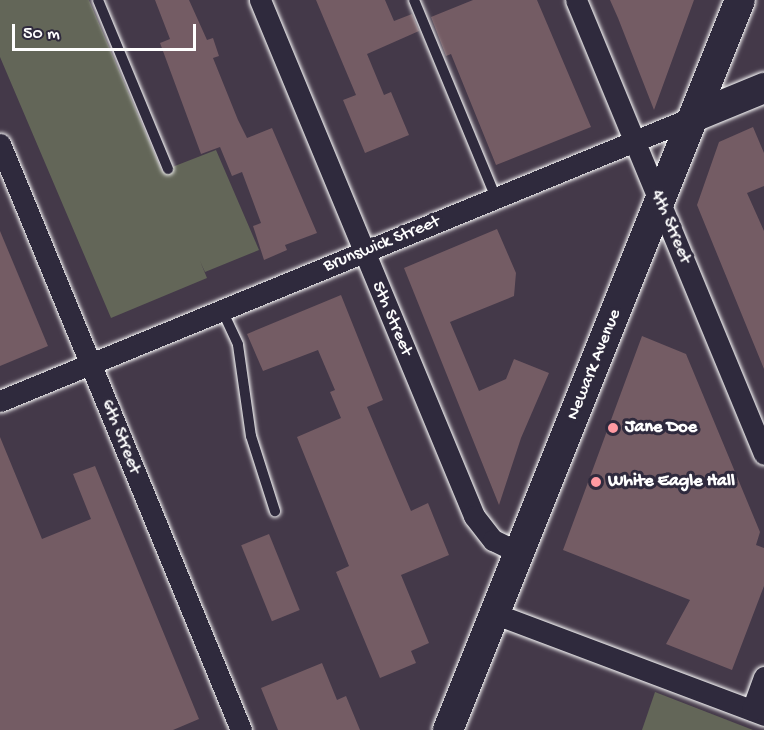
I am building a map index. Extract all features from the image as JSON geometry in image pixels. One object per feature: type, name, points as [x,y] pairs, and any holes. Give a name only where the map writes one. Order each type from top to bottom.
[{"type":"main road","name":"Newark Avenue","points":[[448,730],[493,613],[696,116],[740,0]]},
{"type":"main road","name":"Brunswick Street","points":[[696,116],[764,88]]},
{"type":"street","name":"5th Street","points":[[260,0],[474,516],[493,540],[518,552]]},
{"type":"street","name":"4th Street","points":[[576,0],[764,454]]},
{"type":"street","name":"Brunswick Street","points":[[0,401],[696,116]]},
{"type":"street","name":"6th Street","points":[[0,144],[241,730]]},
{"type":"street","points":[[493,613],[758,713],[764,677]]},
{"type":"lane","points":[[98,0],[168,169]]},
{"type":"lane","points":[[414,0],[496,198]]},
{"type":"lane","points":[[222,310],[238,345],[251,436],[275,511]]},
{"type":"green space","points":[[0,0],[89,0],[162,171],[216,150],[259,250],[205,272],[200,261],[207,278],[111,318],[0,57]]},
{"type":"green space","points":[[655,692],[753,730],[642,730]]},
{"type":"building","points":[[155,0],[189,0],[207,40],[213,38],[219,56],[213,58],[247,138],[272,128],[317,233],[285,245],[287,250],[264,260],[253,226],[261,223],[242,172],[232,176],[220,147],[201,154],[160,43],[170,39]]},
{"type":"building","points":[[316,0],[385,0],[394,21],[412,14],[419,31],[367,54],[384,95],[391,92],[409,135],[365,153],[343,100],[356,95]]},
{"type":"building","points":[[473,0],[537,0],[591,127],[496,165],[451,54],[446,56],[431,17]]},
{"type":"building","points":[[610,0],[694,0],[654,110],[618,18]]},
{"type":"building","points":[[753,127],[764,153],[764,186],[747,193],[764,231],[764,369],[697,205],[719,142]]},
{"type":"building","points":[[497,229],[516,273],[514,296],[450,322],[479,391],[506,379],[514,359],[549,373],[521,438],[499,505],[404,268]]},
{"type":"building","points":[[0,231],[48,346],[0,366]]},
{"type":"building","points":[[341,295],[383,400],[367,407],[411,511],[428,503],[449,555],[401,575],[429,643],[411,651],[416,663],[380,678],[336,572],[349,566],[297,437],[341,418],[330,392],[335,390],[318,350],[263,371],[247,334]]},
{"type":"building","points":[[642,336],[686,354],[760,532],[756,545],[764,548],[764,586],[732,670],[666,644],[690,600],[563,550]]},
{"type":"building","points":[[0,437],[42,539],[91,519],[73,474],[95,466],[199,719],[173,730],[0,730]]},
{"type":"building","points":[[269,534],[300,610],[272,621],[241,545]]},
{"type":"building","points":[[322,663],[337,700],[346,696],[360,730],[278,730],[261,688]]},
{"type":"place","name":"Jane Doe","points":[[613,428]]},
{"type":"place","name":"White Eagle Hall","points":[[596,482]]}]
